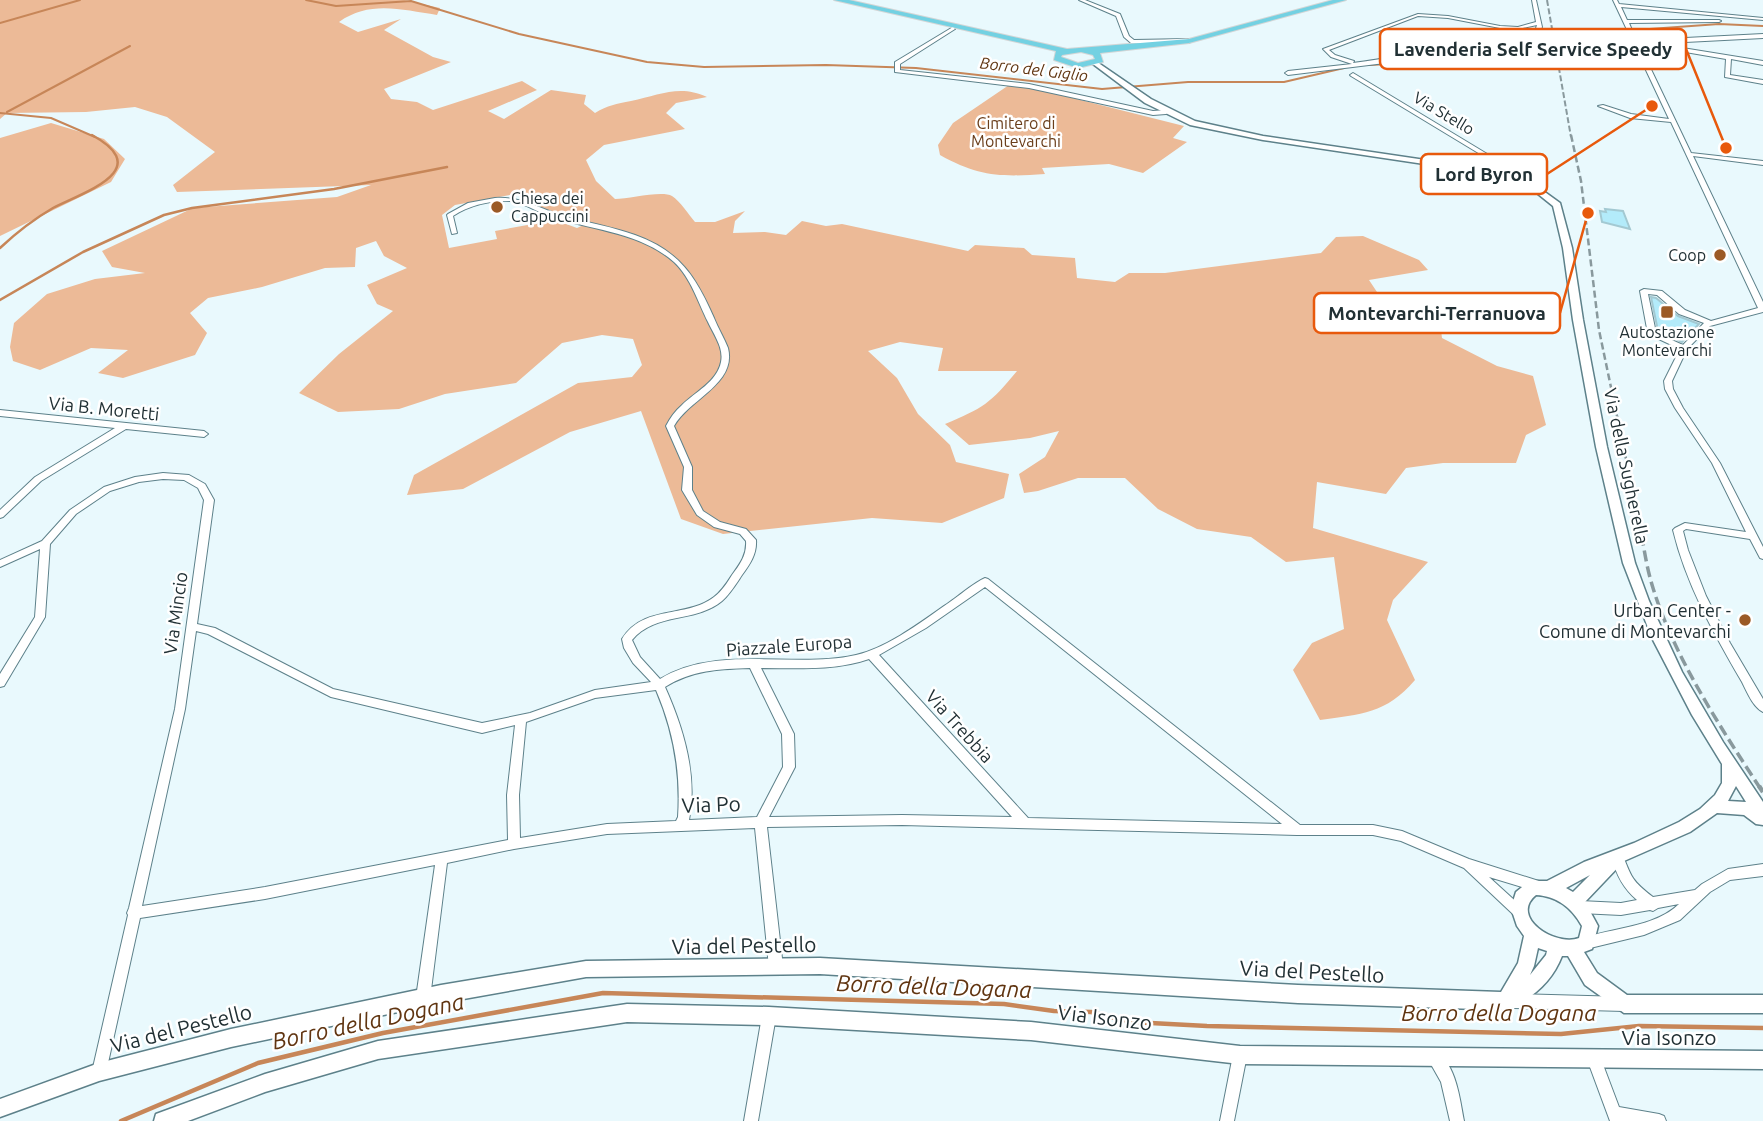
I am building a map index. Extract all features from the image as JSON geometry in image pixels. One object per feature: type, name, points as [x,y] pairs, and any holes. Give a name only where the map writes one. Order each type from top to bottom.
[{"type":"main road","points":[[838,0],[1060,53],[1096,57]]},
{"type":"main road","points":[[1060,53],[1063,62],[1082,65],[1096,57],[1123,50],[1189,41],[1342,0]]},
{"type":"street","points":[[1081,0],[1118,15],[1127,37],[1133,42],[1189,41]]},
{"type":"street","points":[[1288,73],[1536,36],[1540,27],[1534,0]]},
{"type":"street","points":[[1617,3],[1763,22]]},
{"type":"street","points":[[1617,3],[1763,309],[1710,323],[1684,348],[1668,381],[1669,389],[1716,463],[1763,556]]},
{"type":"street","points":[[1356,64],[1333,56],[1326,50],[1418,15],[1448,17],[1500,27],[1518,28],[1539,23]]},
{"type":"street","points":[[1625,22],[1763,22]]},
{"type":"street","points":[[953,28],[897,68],[904,73],[1029,86],[1153,113],[1166,112]]},
{"type":"street","points":[[1631,35],[1666,41],[1763,36]]},
{"type":"street","points":[[1635,44],[1763,63]]},
{"type":"street","points":[[1096,57],[1108,75]]},
{"type":"street","points":[[1728,57],[1727,76],[1763,82]]},
{"type":"street","points":[[1082,65],[1108,75]]},
{"type":"street","name":"Via della Sugherella","points":[[1108,75],[1166,112],[1193,123],[1263,138],[1520,176],[1558,205],[1587,371],[1618,523],[1633,576],[1647,616],[1667,656],[1724,757],[1763,818]]},
{"type":"street","name":"Via Stello","points":[[1353,75],[1520,176]]},
{"type":"street","points":[[1601,106],[1630,116],[1673,121]]},
{"type":"street","points":[[1688,154],[1763,163]]},
{"type":"street","points":[[454,233],[450,215],[459,208],[510,199],[556,216],[648,242],[676,260],[701,298],[722,345],[725,365],[718,377],[674,415],[670,426],[688,467],[687,490],[700,513],[718,525],[743,531],[751,540],[751,556],[716,600],[700,609],[641,625],[631,632],[627,639],[631,655],[651,672],[659,685],[673,720],[686,773],[684,818],[680,825]]},
{"type":"street","points":[[1684,348],[1652,334],[1644,291],[1659,293],[1682,312],[1710,323]]},
{"type":"street","name":"Via B. Moretti","points":[[0,413],[204,434]]},
{"type":"street","points":[[0,515],[38,479],[124,426]]},
{"type":"street","name":"Via Mincio","points":[[45,543],[73,512],[107,489],[138,479],[186,477],[202,486],[209,500],[180,709],[99,1072]]},
{"type":"street","points":[[1754,536],[1685,526],[1678,530],[1680,544],[1700,590],[1749,687],[1763,708]]},
{"type":"street","points":[[0,564],[45,543],[40,617],[0,683]]},
{"type":"street","name":"Piazzale Europa","points":[[191,626],[211,631],[331,693],[482,728],[521,719],[595,694],[659,685],[668,676],[708,667],[822,663],[857,659],[871,654],[936,616],[985,582],[1298,830]]},
{"type":"street","name":"Via Trebbia","points":[[871,654],[1024,822]]},
{"type":"street","points":[[754,665],[788,734],[789,767],[760,822],[776,967]]},
{"type":"street","points":[[514,844],[513,794],[521,719]]},
{"type":"street","name":"Via della Sugherella","points":[[1546,888],[1690,824],[1716,806],[1728,791],[1732,777],[1724,757]]},
{"type":"street","points":[[1716,806],[1747,809],[1763,818]]},
{"type":"street","name":"Via Po","points":[[133,913],[265,893],[514,844],[607,829],[760,822],[1024,822],[1298,830]]},
{"type":"street","points":[[1298,830],[1373,830],[1392,834],[1467,864],[1546,888],[1577,904],[1606,910],[1653,905],[1699,895]]},
{"type":"street","points":[[1618,857],[1624,879],[1633,890],[1653,905]]},
{"type":"street","name":"Via della Sugherella","points":[[1577,904],[1618,857]]},
{"type":"street","points":[[424,998],[442,858]]},
{"type":"street","points":[[1467,864],[1519,912],[1533,934],[1572,947],[1591,979],[1625,1004]]},
{"type":"street","points":[[1506,1002],[1525,992],[1555,957],[1572,947],[1644,929],[1676,916],[1699,895],[1728,875],[1763,870]]},
{"type":"street","points":[[1519,912],[1521,896],[1533,888],[1546,888]]},
{"type":"street","points":[[1572,947],[1590,926],[1577,904]]},
{"type":"street","points":[[1506,1002],[1526,966],[1533,934]]},
{"type":"street","name":"Via del Pestello","points":[[0,1108],[99,1072],[231,1038],[424,998],[586,970],[820,966],[1298,994],[1506,1002],[1543,1000],[1625,1004],[1763,1004]]},
{"type":"street","name":"Via Isonzo","points":[[163,1121],[265,1083],[378,1050],[627,1013],[769,1016],[1031,1031],[1240,1055],[1435,1059],[1763,1060]]},
{"type":"street","points":[[751,1121],[769,1016]]},
{"type":"street","points":[[1227,1121],[1240,1055]]},
{"type":"street","points":[[1435,1059],[1448,1079],[1457,1121]]},
{"type":"street","points":[[1594,1059],[1616,1118],[1659,1121]]},
{"type":"green space","points":[[0,0],[404,0],[440,8],[437,15],[399,9],[374,9],[351,15],[339,22],[358,32],[401,19],[384,30],[433,57],[451,62],[384,89],[391,99],[417,102],[433,110],[522,81],[537,90],[488,111],[504,119],[551,90],[586,95],[584,104],[595,113],[612,105],[669,92],[688,91],[707,97],[676,103],[666,113],[685,129],[604,145],[586,160],[596,181],[615,199],[667,194],[678,201],[695,222],[715,222],[745,211],[735,221],[733,233],[765,232],[786,235],[802,221],[826,226],[842,224],[968,251],[975,245],[1024,248],[1032,255],[1075,258],[1077,278],[1115,282],[1129,273],[1165,273],[1321,253],[1336,237],[1363,236],[1419,260],[1428,270],[1369,280],[1377,292],[1441,330],[1442,338],[1497,366],[1533,376],[1546,425],[1526,435],[1516,463],[1443,463],[1406,468],[1386,494],[1317,482],[1313,528],[1428,562],[1393,600],[1387,620],[1415,680],[1394,700],[1383,706],[1360,714],[1320,720],[1293,670],[1312,643],[1344,629],[1334,557],[1286,562],[1251,537],[1197,529],[1158,509],[1125,478],[1078,478],[1024,493],[1019,474],[1045,457],[1059,431],[1030,438],[969,445],[945,424],[985,404],[1017,371],[938,371],[943,348],[900,342],[868,351],[897,378],[918,414],[950,445],[956,462],[1009,474],[1004,498],[942,523],[872,518],[723,534],[681,519],[641,411],[570,432],[463,489],[407,495],[414,475],[578,383],[632,377],[642,365],[633,339],[602,335],[562,343],[516,383],[445,394],[399,409],[338,412],[299,393],[339,354],[393,311],[377,304],[367,285],[407,268],[384,256],[376,241],[356,248],[355,267],[325,268],[262,287],[208,298],[190,313],[207,333],[195,355],[123,378],[98,373],[128,350],[91,348],[40,370],[13,361],[10,347],[14,323],[47,294],[95,279],[145,273],[112,267],[102,251],[193,208],[337,197],[371,185],[177,192],[173,185],[215,152],[167,117],[135,107],[86,112],[7,113],[0,119]],"holes":[[[521,193],[548,212],[586,224],[577,228],[555,220],[495,231],[497,239],[449,248],[442,215],[455,205]]]},
{"type":"green space","name":"Cimitero di Montevarchi","points":[[1009,85],[1029,87],[1184,126],[1173,138],[1187,142],[1143,173],[1109,164],[1042,168],[1045,174],[991,174],[967,168],[940,155],[938,145],[953,123]]},
{"type":"green space","points":[[51,123],[104,139],[125,159],[111,182],[0,236],[0,138]]},
{"type":"building","points":[[1605,209],[1623,211],[1630,229],[1602,222],[1600,211],[1606,212]]},
{"type":"building","points":[[1651,297],[1678,316],[1699,324],[1682,342],[1658,331]]},
{"type":"waterway","points":[[0,23],[80,0]]},
{"type":"waterway","name":"Borro del Giglio","points":[[306,0],[336,6],[411,1],[519,34],[647,62],[704,67],[826,65],[916,68],[1102,89],[1188,82],[1284,82],[1344,68]]},
{"type":"waterway","name":"Borro del Giglio","points":[[1369,65],[1388,64],[1469,48],[1511,46],[1608,32],[1719,24],[1763,26]]},
{"type":"waterway","points":[[7,112],[130,46]]},
{"type":"waterway","points":[[0,113],[51,118],[94,137]]},
{"type":"waterway","points":[[0,248],[53,208],[108,179],[116,169],[117,159],[110,148],[94,137]]},
{"type":"waterway","points":[[0,300],[83,252],[164,215],[192,208],[334,189],[447,167]]},
{"type":"waterway","name":"Borro della Dogana","points":[[121,1121],[258,1063],[383,1033],[603,993],[1004,1004],[1054,1011],[1091,1012],[1132,1022],[1207,1026],[1561,1034],[1639,1026],[1763,1028]]},
{"type":"railway","points":[[1547,0],[1571,137]]},
{"type":"railway","points":[[1571,135],[1581,181],[1599,330],[1639,521]]},
{"type":"railway","points":[[1639,519],[1651,580],[1673,640],[1700,691],[1760,788]]},
{"type":"railway","points":[[1759,786],[1763,792]]},
{"type":"place","name":"Lord Byron","points":[[1652,106]]},
{"type":"place","name":"Lavenderia Self Service Speedy","points":[[1726,148]]},
{"type":"place","name":"Chiesa dei Cappuccini","points":[[497,207]]},
{"type":"place","name":"Montevarchi-Terranuova","points":[[1588,213]]},
{"type":"place","name":"Coop","points":[[1720,255]]},
{"type":"place","name":"Autostazione Montevarchi","points":[[1667,312]]},
{"type":"place","name":"Urban Center - Comune di Montevarchi","points":[[1745,620]]}]
